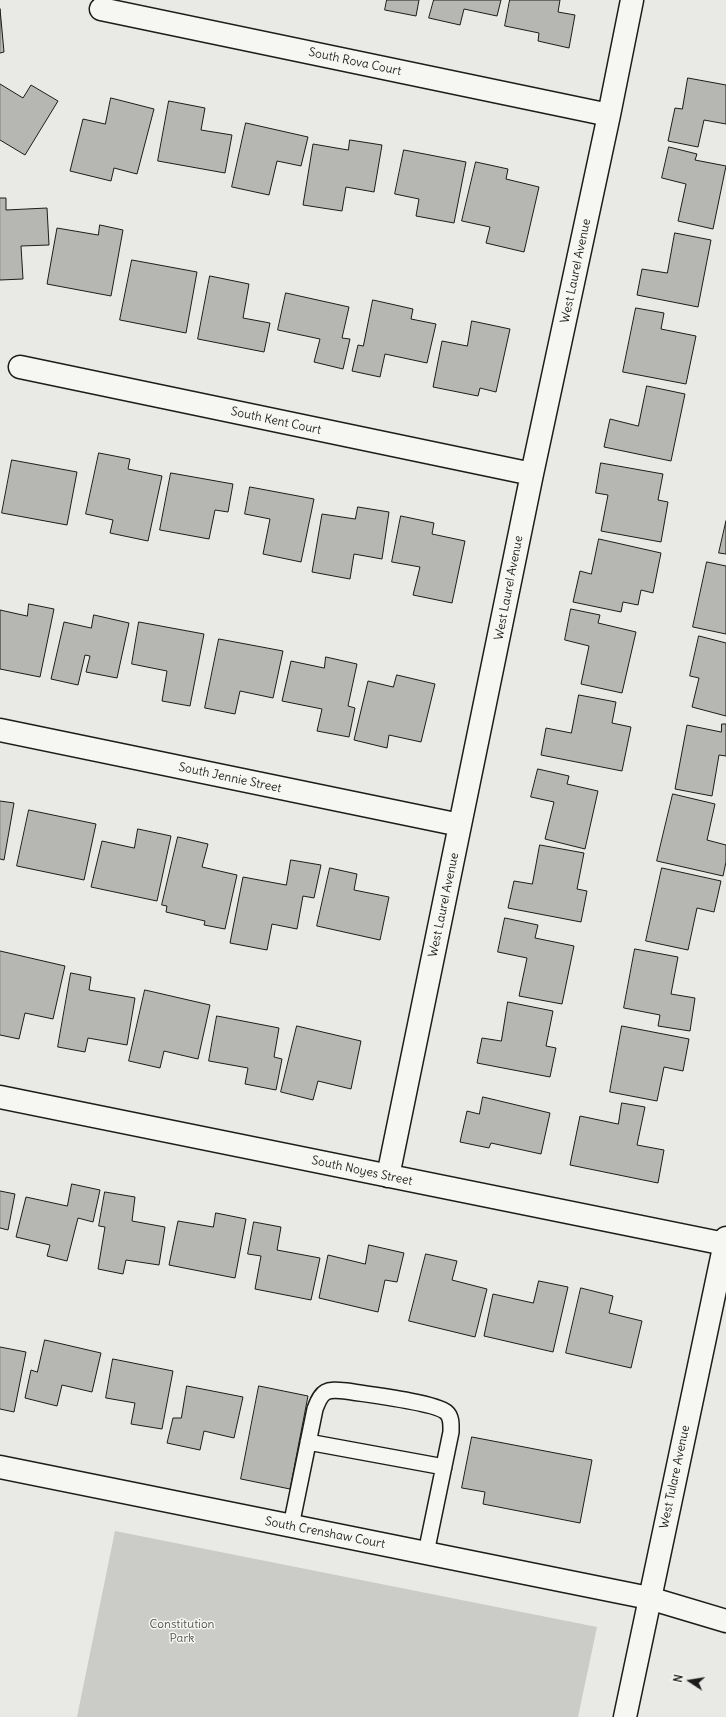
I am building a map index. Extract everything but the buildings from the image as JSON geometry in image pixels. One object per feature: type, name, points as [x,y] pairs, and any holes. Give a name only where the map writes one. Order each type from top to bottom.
[{"type":"street","name":"West Laurel Avenue","points":[[388,1176],[532,474],[610,115],[632,0]]},
{"type":"street","name":"South Rova Court","points":[[101,10],[610,115]]},
{"type":"street","name":"South Kent Court","points":[[20,368],[532,474]]},
{"type":"street","name":"South Jennie Street","points":[[0,730],[460,825]]},
{"type":"street","name":"South Noyes Street","points":[[0,1097],[388,1176],[725,1241]]},
{"type":"street","name":"West Tulare Avenue","points":[[625,1717],[725,1241]]},
{"type":"street","name":"South Crenshaw Court","points":[[0,1467],[649,1598],[726,1621]]},
{"type":"lane","points":[[291,1526],[308,1442],[319,1399],[323,1394],[332,1389],[431,1406],[445,1411],[451,1420],[451,1432],[426,1553]]},
{"type":"lane","points":[[308,1442],[444,1467]]},
{"type":"green space","name":"Constitution Park","points":[[115,1531],[597,1627],[578,1717],[77,1717]]}]
